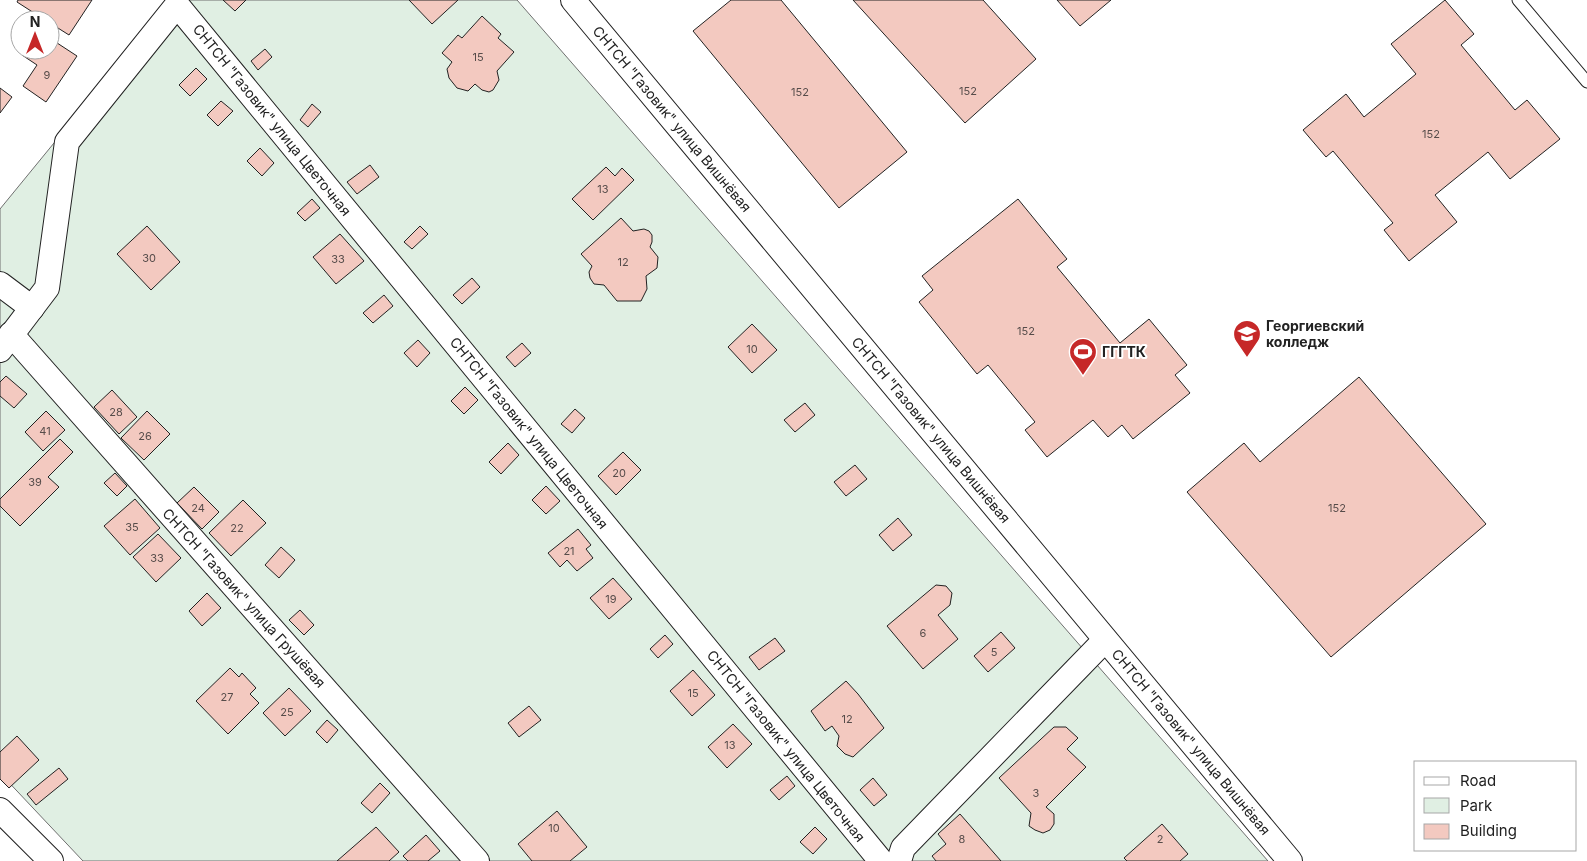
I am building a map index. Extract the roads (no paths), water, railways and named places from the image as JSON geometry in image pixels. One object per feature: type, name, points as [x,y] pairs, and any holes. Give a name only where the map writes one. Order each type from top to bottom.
[{"type":"street","name":"СНТСН \"Газовик\" улица Вишнёвая","points":[[573,0],[1290,861]]},
{"type":"street","name":"СНТСН \"Газовик\" улица Цветочная","points":[[32,308],[47,288],[67,142],[177,5],[881,861]]},
{"type":"street","points":[[0,284],[32,308],[5,342]]},
{"type":"street","name":"СНТСН \"Газовик\" улица Грушёвая","points":[[5,342],[477,861]]},
{"type":"street","points":[[898,861],[903,848],[1106,640]]},
{"type":"street","points":[[0,810],[51,861]]},
{"type":"lane","points":[[1518,0],[1587,82]]},
{"type":"place","name":"Георгиевский колледж","points":[[1247,358]]},
{"type":"place","name":"ГГГТК","points":[[1083,376]]}]
